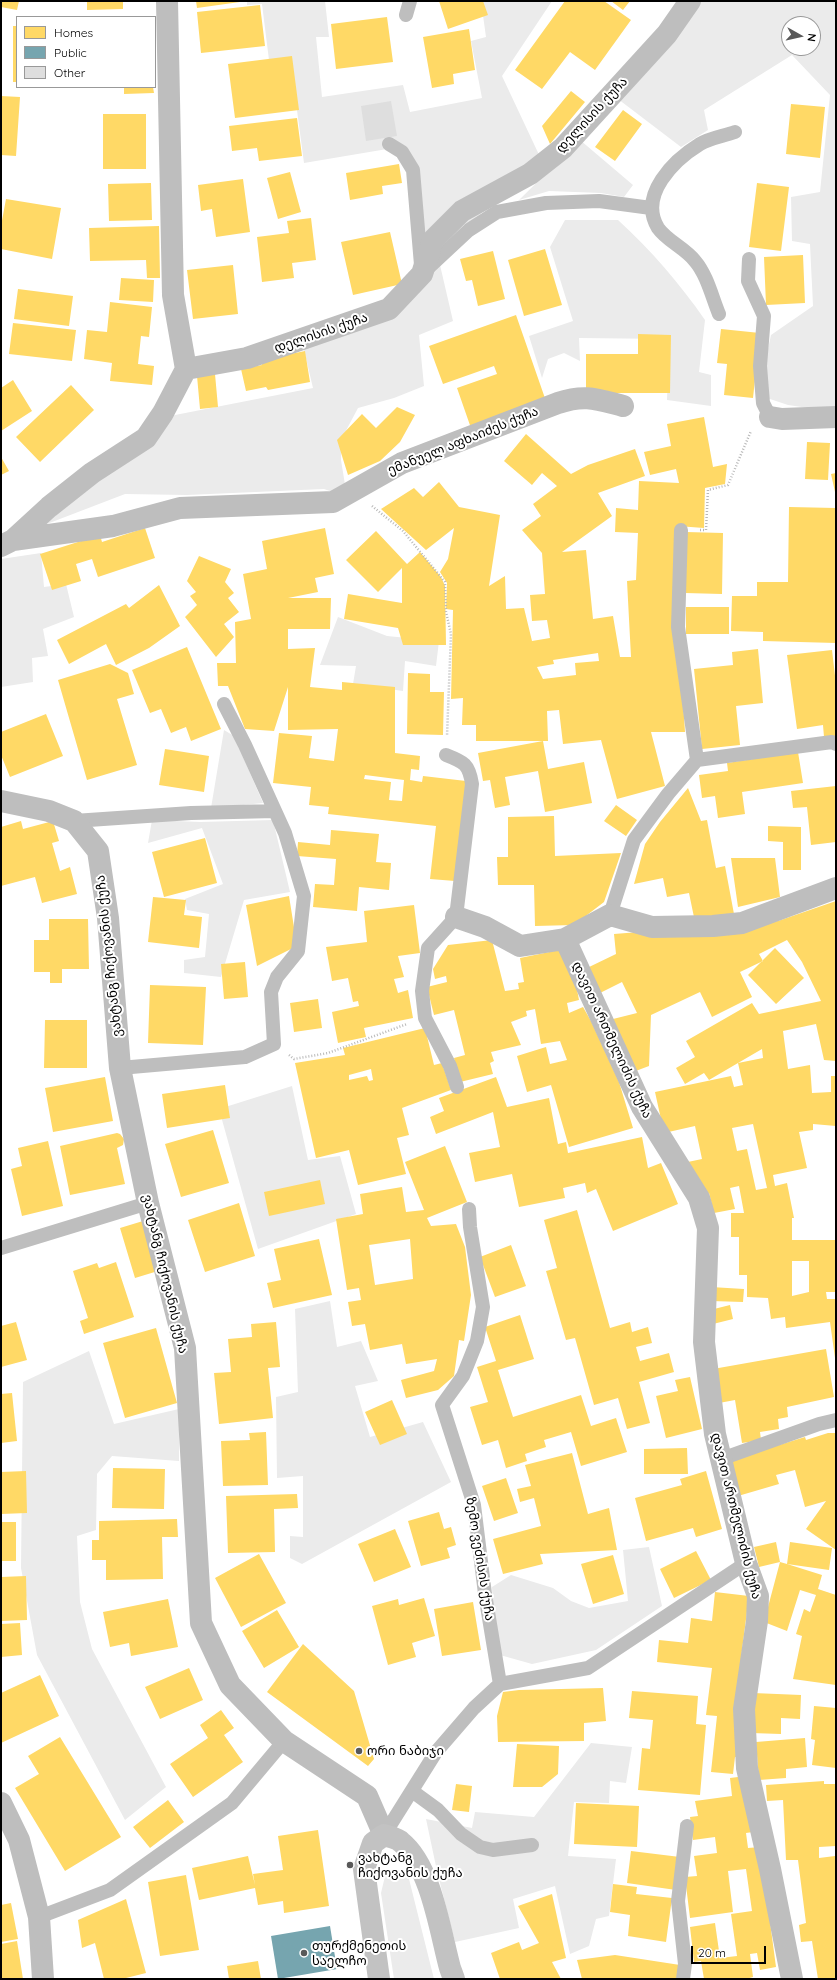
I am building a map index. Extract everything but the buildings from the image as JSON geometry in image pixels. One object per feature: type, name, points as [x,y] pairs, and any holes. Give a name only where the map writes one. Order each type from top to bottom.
[{"type":"main road","points":[[379,1979],[364,1868],[373,1843],[384,1835],[400,1840],[412,1854],[428,1881],[454,1979]]},
{"type":"street","points":[[7,543],[92,473],[146,438],[163,412],[186,369],[173,295],[167,1]]},
{"type":"street","name":"დელისის ქუჩა","points":[[186,369],[247,358],[389,309],[422,274],[434,240],[462,211],[530,174],[563,148],[667,34],[690,1]]},
{"type":"street","name":"ემანუელ აფხაიძეს ქუჩა","points":[[7,543],[113,526],[180,508],[333,502],[402,463],[473,434],[575,397],[592,398],[623,406]]},
{"type":"street","points":[[770,417],[782,419],[836,417]]},
{"type":"street","name":"ვახტანგ ჩიქოვანის ქუჩა","points":[[1,800],[49,811],[74,822],[98,851],[108,918],[120,1068],[148,1203],[185,1348],[201,1623],[230,1685],[284,1741],[367,1796],[384,1835]]},
{"type":"street","points":[[456,917],[485,926],[520,946],[565,939],[610,915],[652,927],[713,926],[742,923],[836,888]]},
{"type":"street","name":"დავით ართმელიძის ქუჩა","points":[[565,939],[642,1107],[699,1198],[708,1228],[704,1342],[715,1434],[746,1563],[758,1596],[757,1621],[744,1710],[747,1768],[770,1869],[792,1979]]},
{"type":"street","points":[[1,1803],[19,1840],[39,1917],[43,1979]]},
{"type":"lane","points":[[406,16],[410,1]]},
{"type":"lane","points":[[719,314],[695,260],[659,228],[651,208],[658,185],[674,164],[701,144],[735,132]]},
{"type":"lane","points":[[388,144],[402,152],[413,170],[422,274]]},
{"type":"lane","points":[[422,274],[469,230],[497,212],[546,203],[599,202],[651,208]]},
{"type":"lane","points":[[749,259],[748,281],[764,316],[760,366],[763,403],[770,417]]},
{"type":"lane","points":[[681,530],[678,626],[697,760]]},
{"type":"lane","points":[[120,1068],[245,1057],[274,1044],[271,992],[277,977],[298,951],[304,896],[285,833],[246,745],[224,704]]},
{"type":"lane","points":[[610,915],[634,840],[668,794],[697,760],[832,742],[836,744]]},
{"type":"lane","points":[[446,755],[463,762],[470,772],[472,784],[456,917],[428,948],[422,991],[425,1018],[450,1066],[457,1086]]},
{"type":"lane","points":[[74,822],[191,813],[275,811]]},
{"type":"lane","points":[[1,1248],[148,1203]]},
{"type":"lane","name":"ზემო ვეძისის ქუჩა","points":[[469,1209],[470,1227],[483,1307],[476,1341],[463,1376],[442,1405],[474,1505],[485,1594],[500,1684]]},
{"type":"lane","points":[[721,1459],[819,1424],[836,1420]]},
{"type":"lane","points":[[384,1835],[436,1752],[474,1708],[500,1684],[588,1668],[746,1563]]},
{"type":"lane","points":[[39,1917],[110,1890],[232,1803],[284,1741]]},
{"type":"lane","points":[[412,1791],[438,1810],[461,1834],[480,1847],[493,1850],[532,1845]]},
{"type":"lane","points":[[684,1979],[685,1964],[678,1901],[687,1826]]},
{"type":"path","points":[[681,530],[706,530],[708,490],[728,485],[753,426],[770,417]]},
{"type":"path","points":[[352,492],[403,532],[446,582],[446,612],[450,634],[450,705],[446,755]]},
{"type":"path","points":[[274,1044],[294,1059],[328,1053],[425,1018]]},
{"type":"shaded area","points":[[247,1],[325,1],[329,37],[316,37],[322,97],[403,85],[410,112],[482,98],[471,41],[486,37],[481,1],[552,1],[502,76],[541,159],[420,269],[405,146],[304,163],[291,65],[270,68],[262,4],[247,5]]},
{"type":"shaded area","points":[[698,1],[836,1],[836,412],[788,405],[758,395],[771,335],[813,306],[810,244],[792,241],[791,197],[820,192],[830,95],[793,56],[821,56],[821,16],[781,16],[781,56],[790,56],[704,110],[708,130],[681,147],[618,99]]},
{"type":"shaded area","points":[[580,140],[633,185],[624,197],[601,193],[549,191],[519,200]]},
{"type":"shaded area","points":[[565,220],[618,220],[653,255],[686,293],[705,320],[699,372],[711,375],[711,406],[667,400],[669,339],[579,338],[580,361],[564,353],[548,359],[542,378],[529,336],[573,321],[550,247]]},
{"type":"shaded area","points":[[440,265],[453,321],[419,335],[424,386],[394,398],[358,408],[341,440],[341,460],[347,497],[324,489],[187,495],[125,494],[26,532],[170,416],[313,388],[303,346],[389,311]]},
{"type":"shaded area","points":[[41,553],[44,587],[66,584],[74,617],[43,629],[48,656],[32,658],[33,682],[1,687],[1,559]]},
{"type":"shaded area","points":[[338,617],[387,636],[439,641],[436,666],[405,661],[403,691],[353,684],[356,666],[320,665]]},
{"type":"shaded area","points":[[224,730],[234,736],[263,803],[211,808]]},
{"type":"shaded area","points":[[152,820],[200,822],[273,820],[290,892],[244,900],[221,977],[184,973],[184,960],[205,957],[209,914],[187,910],[185,899],[223,884],[202,828],[148,843]]},
{"type":"shaded area","points":[[292,1086],[308,1160],[340,1156],[356,1214],[258,1249],[219,1109]]},
{"type":"shaded area","points":[[330,1301],[337,1347],[361,1341],[378,1381],[355,1386],[370,1437],[423,1422],[451,1482],[302,1564],[290,1558],[290,1536],[303,1537],[303,1476],[277,1478],[276,1397],[298,1392],[295,1309]]},
{"type":"shaded area","points":[[89,1351],[114,1424],[179,1409],[179,1461],[112,1456],[97,1474],[96,1530],[77,1536],[80,1602],[92,1649],[166,1787],[125,1820],[37,1655],[21,1568],[23,1382]]},
{"type":"shaded area","points":[[649,1547],[662,1606],[596,1650],[532,1664],[500,1655],[495,1635],[492,1587],[511,1575],[553,1588],[571,1601],[589,1608],[628,1601],[623,1550]]},
{"type":"shaded area","points":[[591,1743],[632,1747],[626,1783],[610,1781],[609,1803],[574,1802],[568,1856],[616,1859],[609,1916],[596,1919],[589,1946],[570,1954],[555,1886],[513,1899],[519,1928],[455,1942],[437,1871],[426,1819],[472,1828],[475,1812],[534,1817]]},
{"type":"shaded area","points":[[397,1869],[408,1875],[434,1979],[394,1979],[381,1893],[386,1872]]},
{"type":"place","name":"ორი ნაბიჯი","points":[[359,1751]]},
{"type":"place","name":"ვახტანგ ჩიქოვანის ქუჩა","points":[[350,1865]]},
{"type":"place","name":"თურქმენეთის საელჩო","points":[[304,1953]]}]
